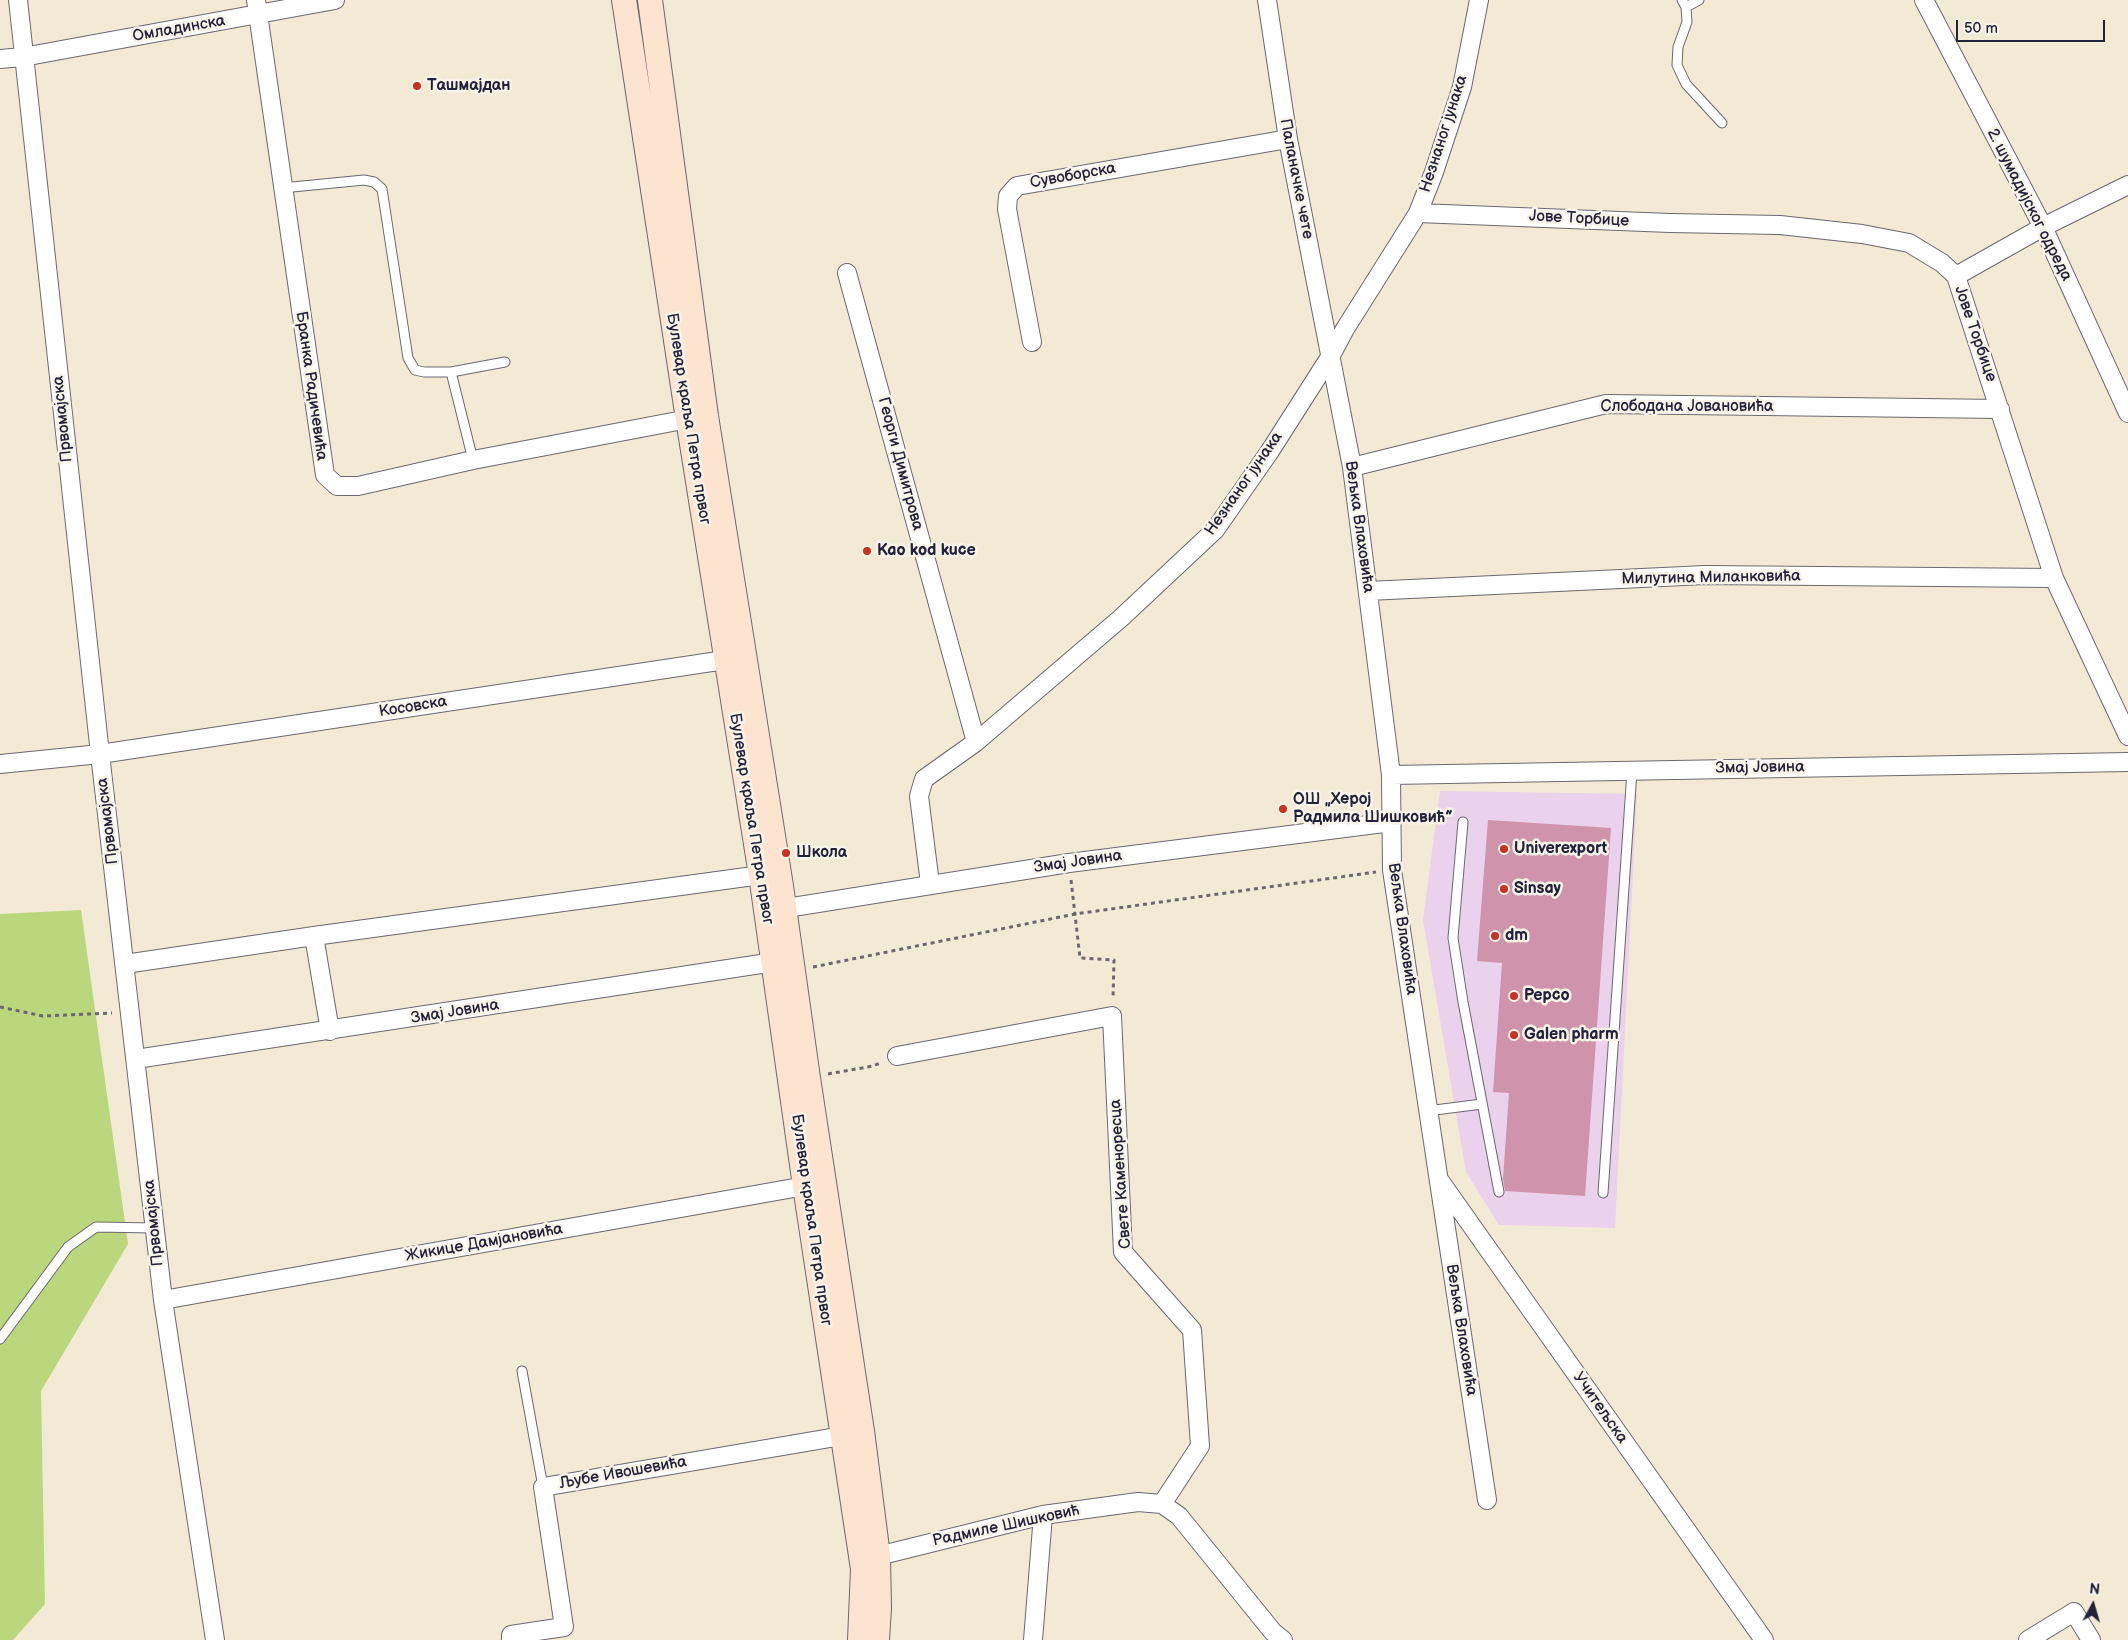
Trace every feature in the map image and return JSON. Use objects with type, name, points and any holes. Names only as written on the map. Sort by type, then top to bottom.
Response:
[{"type":"main road","name":"Булевар краља Петра првог","points":[[624,0],[688,419],[761,875],[775,910]]},
{"type":"main road","name":"Булевар краља Петра првог","points":[[650,0],[783,967],[805,1186],[863,1569],[860,1640]]},
{"type":"main road","name":"Булевар краља Петра првог","points":[[783,967],[808,1078],[861,1421],[878,1556],[879,1608],[877,1640]]},
{"type":"street","name":"Првомајска","points":[[18,0],[154,1228],[163,1300],[215,1640]]},
{"type":"street","name":"Омладинска","points":[[0,59],[23,57],[256,7],[334,0]]},
{"type":"street","name":"Паланачке чете","points":[[1267,0],[1288,139],[1330,357]]},
{"type":"street","name":"Незнаног јунака","points":[[930,884],[919,796],[924,779],[976,742],[1121,618],[1215,530],[1270,451],[1330,357],[1345,329],[1418,213],[1434,172],[1462,87],[1479,0]]},
{"type":"street","name":"2. шумадијског одреда","points":[[1924,0],[2043,227],[2128,413]]},
{"type":"street","name":"Бранка Радичевића","points":[[256,7],[325,475],[337,486],[358,486],[473,460],[688,419]]},
{"type":"street","name":"Сувоборска","points":[[1032,342],[1007,209],[1008,196],[1017,186],[1288,139]]},
{"type":"street","points":[[1956,276],[2043,227],[2128,185]]},
{"type":"street","name":"Јове Торбице","points":[[1418,213],[1670,223],[1780,225],[1862,234],[1909,243],[1942,263],[1956,276],[2054,578],[2128,736]]},
{"type":"street","name":"Георги Димитрова","points":[[847,273],[976,742]]},
{"type":"street","name":"Вељка Влаховића","points":[[1330,357],[1352,467],[1391,775],[1392,870],[1487,1500]]},
{"type":"street","name":"Слободана Јовановића","points":[[1352,467],[1606,404],[2000,409]]},
{"type":"street","name":"Милутина Миланковића","points":[[1368,591],[1705,575],[2054,578]]},
{"type":"street","name":"Косовска","points":[[0,764],[100,754],[726,660]]},
{"type":"street","name":"Змај Јовина","points":[[1391,775],[2128,762]]},
{"type":"street","name":"Змај Јовина","points":[[775,910],[1068,863],[1392,822]]},
{"type":"street","points":[[125,964],[314,936],[761,875]]},
{"type":"street","points":[[314,936],[330,1031]]},
{"type":"street","name":"Змај Јовина","points":[[136,1059],[783,967]]},
{"type":"street","points":[[897,1056],[1112,1016]]},
{"type":"street","name":"Свете Каменоресца","points":[[1112,1016],[1123,1252],[1192,1330],[1200,1446],[1162,1504]]},
{"type":"street","name":"Учитељска","points":[[1437,1176],[1764,1640]]},
{"type":"street","name":"Жикице Дамјановића","points":[[163,1300],[805,1186]]},
{"type":"street","name":"Љубе Ивошевића","points":[[511,1640],[511,1635],[564,1627],[543,1487],[842,1436]]},
{"type":"street","name":"Радмиле Шишковић","points":[[878,1556],[1043,1515],[1138,1502],[1162,1504]]},
{"type":"street","points":[[1162,1504],[1180,1516],[1274,1637]]},
{"type":"street","points":[[1033,1640],[1043,1515]]},
{"type":"street","points":[[2028,1640],[2074,1612],[2091,1640]]},
{"type":"lane","points":[[1699,0],[1684,4],[1687,22],[1678,46],[1677,65],[1686,84],[1722,123]]},
{"type":"lane","points":[[282,188],[364,180],[374,182],[382,189],[408,358],[416,370],[424,372],[451,372],[506,362]]},
{"type":"lane","points":[[451,372],[473,460]]},
{"type":"lane","points":[[1603,1194],[1632,771]]},
{"type":"lane","points":[[1463,822],[1453,938],[1498,1192]]},
{"type":"lane","points":[[1427,1111],[1482,1104]]},
{"type":"lane","points":[[0,1339],[68,1247],[96,1227],[154,1228]]},
{"type":"lane","points":[[522,1371],[543,1487]]},
{"type":"path","points":[[1068,863],[1080,958],[1114,960],[1112,1016]]},
{"type":"path","points":[[783,967],[1074,914],[1392,870]]},
{"type":"path","points":[[0,1007],[43,1016],[130,1013]]},
{"type":"path","points":[[808,1078],[874,1066],[897,1056]]},
{"type":"shaded area","points":[[1440,791],[1637,794],[1615,1228],[1499,1225],[1466,1172],[1423,920]]},
{"type":"green space","points":[[81,910],[128,1244],[41,1391],[45,1604],[13,1640],[0,1640],[0,914]]},
{"type":"building","points":[[1488,820],[1611,828],[1585,1196],[1505,1191],[1503,1179],[1509,1093],[1493,1092],[1502,963],[1477,961]]},
{"type":"place","name":"Ташмајдан","points":[[417,86]]},
{"type":"place","name":"Kao kod kuce","points":[[867,551]]},
{"type":"place","name":"ОШ „Херој Радмила Шишковић”","points":[[1283,809]]},
{"type":"place","name":"Univerexport","points":[[1504,849]]},
{"type":"place","name":"Школа","points":[[786,853]]},
{"type":"place","name":"Sinsay","points":[[1504,889]]},
{"type":"place","name":"dm","points":[[1495,936]]},
{"type":"place","name":"Pepco","points":[[1514,996]]},
{"type":"place","name":"Galen pharm","points":[[1514,1035]]}]
